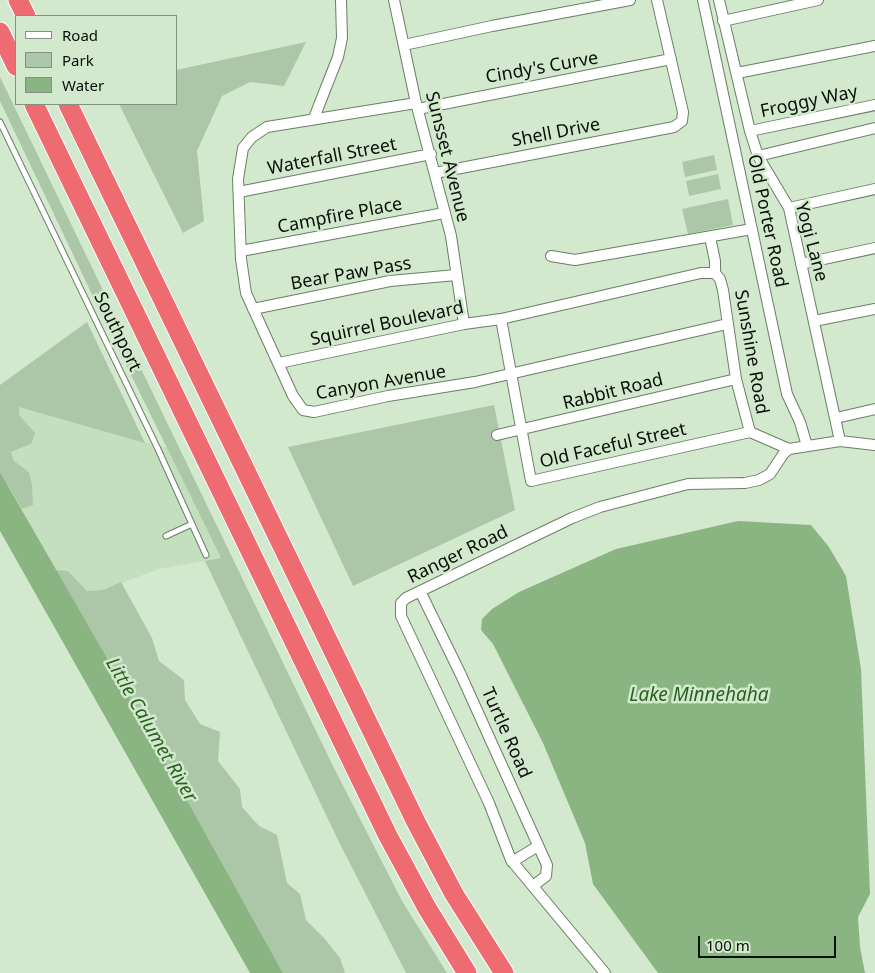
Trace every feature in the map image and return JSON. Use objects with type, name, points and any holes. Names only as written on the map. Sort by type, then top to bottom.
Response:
[{"type":"highway","points":[[18,0],[26,15]]},
{"type":"highway","points":[[0,32],[15,64]]},
{"type":"highway","points":[[34,105],[388,836],[427,908],[467,973]]},
{"type":"highway","points":[[68,105],[416,822],[454,894],[504,973]]},
{"type":"street","points":[[314,118],[338,57],[342,38],[341,0]]},
{"type":"street","name":"Sunsset Avenue","points":[[394,0],[417,106],[436,173],[450,236],[464,324]]},
{"type":"street","points":[[404,45],[483,27],[630,0]]},
{"type":"street","points":[[657,0],[672,59]]},
{"type":"street","name":"Old Porter Road","points":[[703,0],[787,394],[800,422],[807,446]]},
{"type":"street","name":"Yogi Lane","points":[[719,0],[750,131],[758,156],[789,208],[840,441]]},
{"type":"street","points":[[723,21],[818,0]]},
{"type":"street","points":[[737,74],[875,46]]},
{"type":"street","name":"Cindy's Curve","points":[[314,118],[417,106],[672,59]]},
{"type":"street","name":"Shell Drive","points":[[436,173],[674,127],[682,122],[683,112],[672,59]]},
{"type":"street","name":"Froggy Way","points":[[750,131],[875,105]]},
{"type":"street","name":"Canyon Avenue","points":[[314,118],[267,127],[252,137],[243,148],[238,179],[241,251],[246,293],[297,403],[303,410],[310,412],[512,374],[727,324]]},
{"type":"street","points":[[758,156],[875,128]]},
{"type":"street","name":"Waterfall Street","points":[[239,192],[431,154]]},
{"type":"street","points":[[789,208],[875,189]]},
{"type":"street","name":"Campfire Place","points":[[241,251],[444,213]]},
{"type":"street","points":[[551,256],[575,260],[752,229]]},
{"type":"street","name":"Sunshine Road","points":[[710,237],[715,261],[715,274],[720,279],[723,290],[736,379],[750,432],[789,449]]},
{"type":"street","points":[[801,264],[875,248]]},
{"type":"street","points":[[501,319],[684,276],[706,272],[715,274]]},
{"type":"street","name":"Bear Paw Pass","points":[[253,308],[390,281],[456,276]]},
{"type":"street","points":[[814,321],[875,308]]},
{"type":"street","name":"Squirrel Boulevard","points":[[280,363],[464,324],[501,319]]},
{"type":"street","name":"Old Faceful Street","points":[[501,319],[531,481],[750,432]]},
{"type":"street","name":"Rabbit Road","points":[[497,435],[736,379]]},
{"type":"street","points":[[836,418],[875,409]]},
{"type":"street","points":[[789,449],[840,441],[875,445]]},
{"type":"street","name":"Ranger Road","points":[[604,973],[512,862],[503,844],[489,803],[401,616],[399,607],[402,600],[420,591],[600,507],[688,484],[759,480],[770,474],[789,449]]},
{"type":"street","name":"Turtle Road","points":[[420,591],[466,684],[547,865],[547,873],[533,886]]},
{"type":"street","points":[[512,862],[538,846]]},
{"type":"lane","name":"Southport","points":[[0,122],[157,447],[206,555]]},
{"type":"lane","points":[[166,536],[192,524]]},
{"type":"shaded area","points":[[19,406],[167,448],[221,558],[159,569],[103,590],[87,591],[68,571],[56,570],[22,509],[33,505],[29,472],[14,461],[11,452],[31,444],[19,415]]},
{"type":"green space","points":[[306,42],[284,86],[250,82],[222,96],[197,151],[204,221],[183,233],[119,105],[178,105],[178,70]]},
{"type":"green space","points":[[0,77],[332,764],[402,901],[447,973],[406,973],[338,840],[205,561],[221,558],[108,328],[0,101]]},
{"type":"green space","points":[[714,155],[717,170],[685,177],[682,162]]},
{"type":"green space","points":[[718,174],[721,189],[689,196],[686,181]]},
{"type":"green space","points":[[728,199],[733,225],[688,234],[682,209]]},
{"type":"green space","points":[[87,322],[145,443],[19,407],[19,415],[35,433],[31,444],[11,452],[14,461],[29,472],[32,485],[33,505],[22,509],[0,472],[0,385]]},
{"type":"green space","points":[[494,405],[515,510],[353,586],[288,447]]},
{"type":"green space","points":[[56,570],[68,571],[87,591],[103,590],[121,582],[152,638],[159,661],[184,680],[185,700],[200,724],[220,732],[218,761],[240,789],[242,807],[259,826],[277,835],[287,883],[300,894],[306,920],[340,958],[345,973],[283,973],[142,719]]},
{"type":"water","points":[[0,472],[142,719],[283,973],[250,973],[0,531]]},
{"type":"water","name":"Lake Minnehaha","points":[[738,521],[811,525],[829,547],[846,576],[861,669],[870,894],[858,917],[860,947],[865,973],[658,973],[593,884],[585,843],[543,743],[493,644],[481,630],[482,619],[492,609],[519,592],[616,549]]},
{"type":"water label","name":"Little Calumet River","points":[[151,730]]}]
